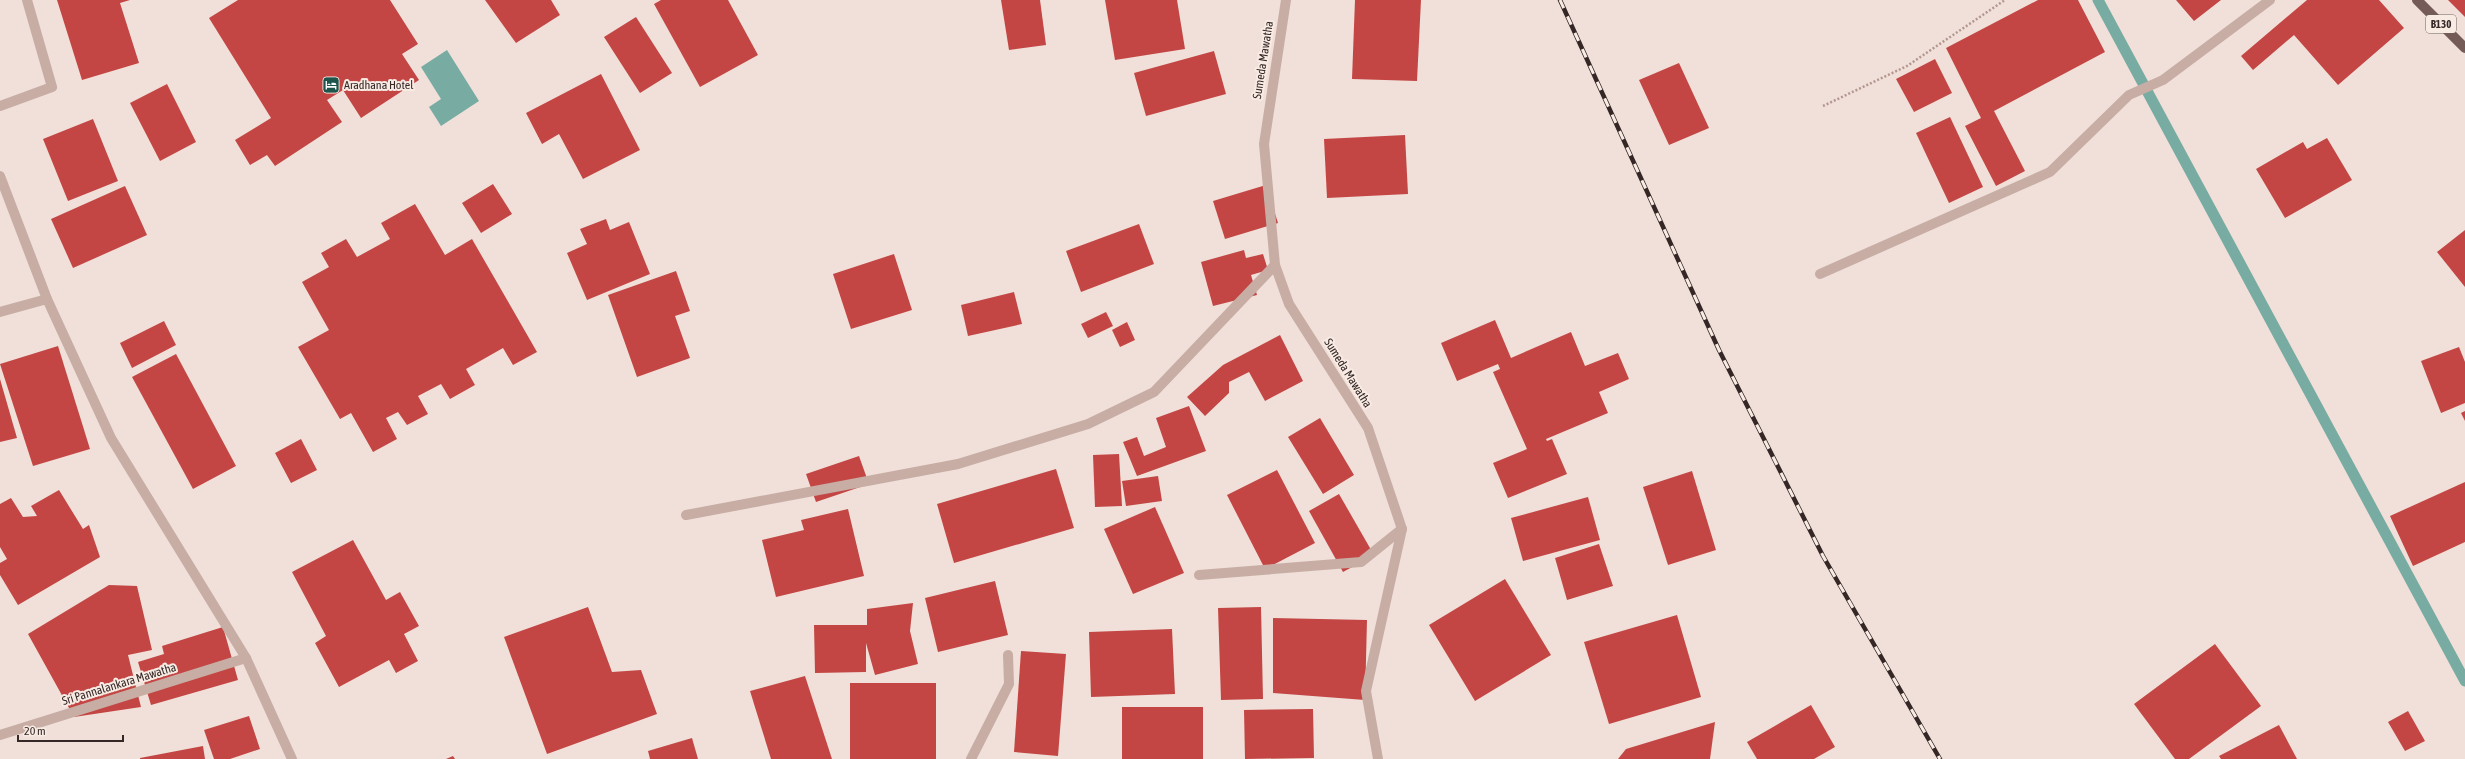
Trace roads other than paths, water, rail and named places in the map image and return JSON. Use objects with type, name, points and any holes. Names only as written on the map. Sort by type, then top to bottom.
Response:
[{"type":"main road","name":"B130","points":[[2417,0],[2465,48]]},
{"type":"street","points":[[0,106],[52,87],[27,0]]},
{"type":"street","name":"Sumeda Mawatha","points":[[1286,0],[1264,144],[1275,265],[1289,304],[1368,428],[1402,528]]},
{"type":"street","points":[[1820,274],[2050,172],[2129,95],[2163,80],[2270,0]]},
{"type":"street","points":[[0,176],[46,299],[111,438],[246,658],[292,759]]},
{"type":"street","points":[[686,514],[958,464],[1088,424],[1154,392],[1275,265]]},
{"type":"street","points":[[0,312],[46,299]]},
{"type":"street","points":[[1199,575],[1361,562],[1402,528]]},
{"type":"street","points":[[1378,759],[1366,692],[1402,528]]},
{"type":"street","points":[[971,759],[1009,684],[1008,655]]},
{"type":"street","name":"Sri Pannalankara Mawatha","points":[[0,735],[246,658]]},
{"type":"water","points":[[447,50],[479,101],[441,126],[429,107],[441,99],[421,67]]},
{"type":"waterway","points":[[2098,0],[2465,681]]},
{"type":"railway","points":[[1560,0],[1719,350],[1823,556],[1940,759]]},
{"type":"place","name":"Aradhana Hotel","points":[[331,85]]}]
